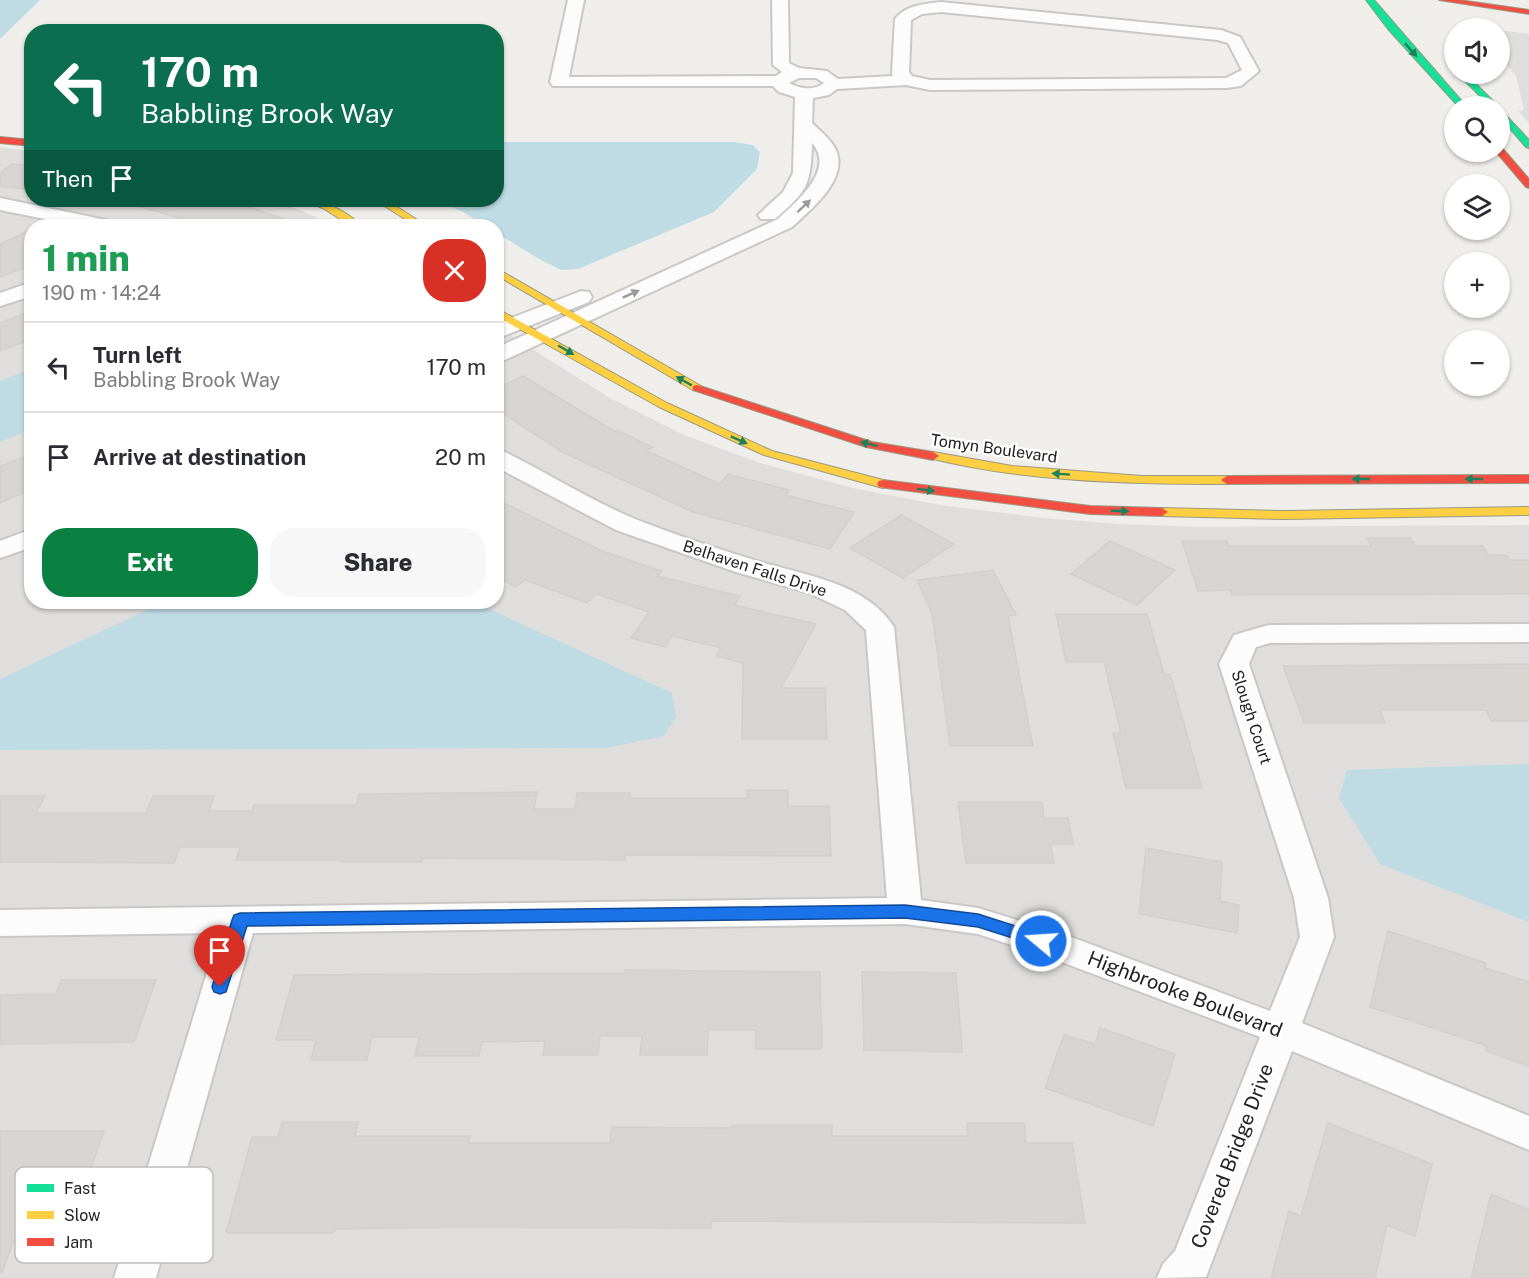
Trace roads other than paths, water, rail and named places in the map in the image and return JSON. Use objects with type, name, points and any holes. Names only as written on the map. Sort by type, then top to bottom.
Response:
[{"type":"main road","points":[[1443,0],[1529,12]]},
{"type":"main road","points":[[1372,3],[1453,96]]},
{"type":"main road","points":[[1472,84],[1484,96]]},
{"type":"main road","points":[[1510,123],[1529,145]]},
{"type":"main road","points":[[0,140],[24,142]]},
{"type":"main road","points":[[1509,162],[1529,185]]},
{"type":"main road","points":[[328,207],[346,219]]},
{"type":"main road","points":[[391,207],[411,219]]},
{"type":"main road","name":"Tomyn Boulevard","points":[[504,276],[701,389],[870,446],[1000,468],[1142,480],[1529,479]]},
{"type":"main road","points":[[504,315],[663,405],[768,453],[888,485],[1090,510],[1285,515],[1529,511]]},
{"type":"street","points":[[576,0],[558,82],[788,77],[812,73],[830,81],[903,77],[930,85],[1226,83],[1245,77],[1251,70],[1234,40],[1221,35],[941,7],[915,11],[905,16],[903,77]]},
{"type":"street","points":[[780,0],[781,65],[788,77]]},
{"type":"street","points":[[788,77],[783,87],[804,93],[821,92],[830,81]]},
{"type":"street","points":[[504,353],[578,319],[775,220],[810,200],[828,171],[828,158],[825,147],[802,123],[804,93]]},
{"type":"street","points":[[0,204],[72,219]]},
{"type":"street","points":[[504,329],[775,220]]},
{"type":"street","points":[[0,300],[24,291]]},
{"type":"street","name":"Belhaven Falls Drive","points":[[504,461],[625,524],[746,566],[819,587],[855,604],[880,627],[905,911]]},
{"type":"street","points":[[0,550],[24,540]]},
{"type":"street","name":"Slough Court","points":[[1281,1030],[1317,937],[1311,898],[1234,664],[1244,641],[1269,634],[1529,633]]},
{"type":"street","name":"Highbrooke Boulevard","points":[[0,922],[905,911],[978,921],[1063,948],[1281,1030],[1529,1133]]},
{"type":"street","points":[[168,1167],[240,920]]},
{"type":"street","name":"Covered Bridge Drive","points":[[1178,1278],[1191,1263],[1281,1030]]},
{"type":"street","points":[[135,1278],[139,1263]]},
{"type":"water","points":[[0,0],[40,0],[0,39]]},
{"type":"water","points":[[504,142],[734,142],[753,145],[760,152],[757,169],[714,212],[578,269],[561,270],[504,237],[504,219],[475,219],[452,207],[504,207]]},
{"type":"water","points":[[24,372],[24,432],[0,442],[0,381]]},
{"type":"water","points":[[149,609],[489,609],[672,693],[676,717],[664,736],[607,748],[0,750],[0,679]]},
{"type":"water","points":[[1529,764],[1529,922],[1380,864],[1339,798],[1347,770]]}]
